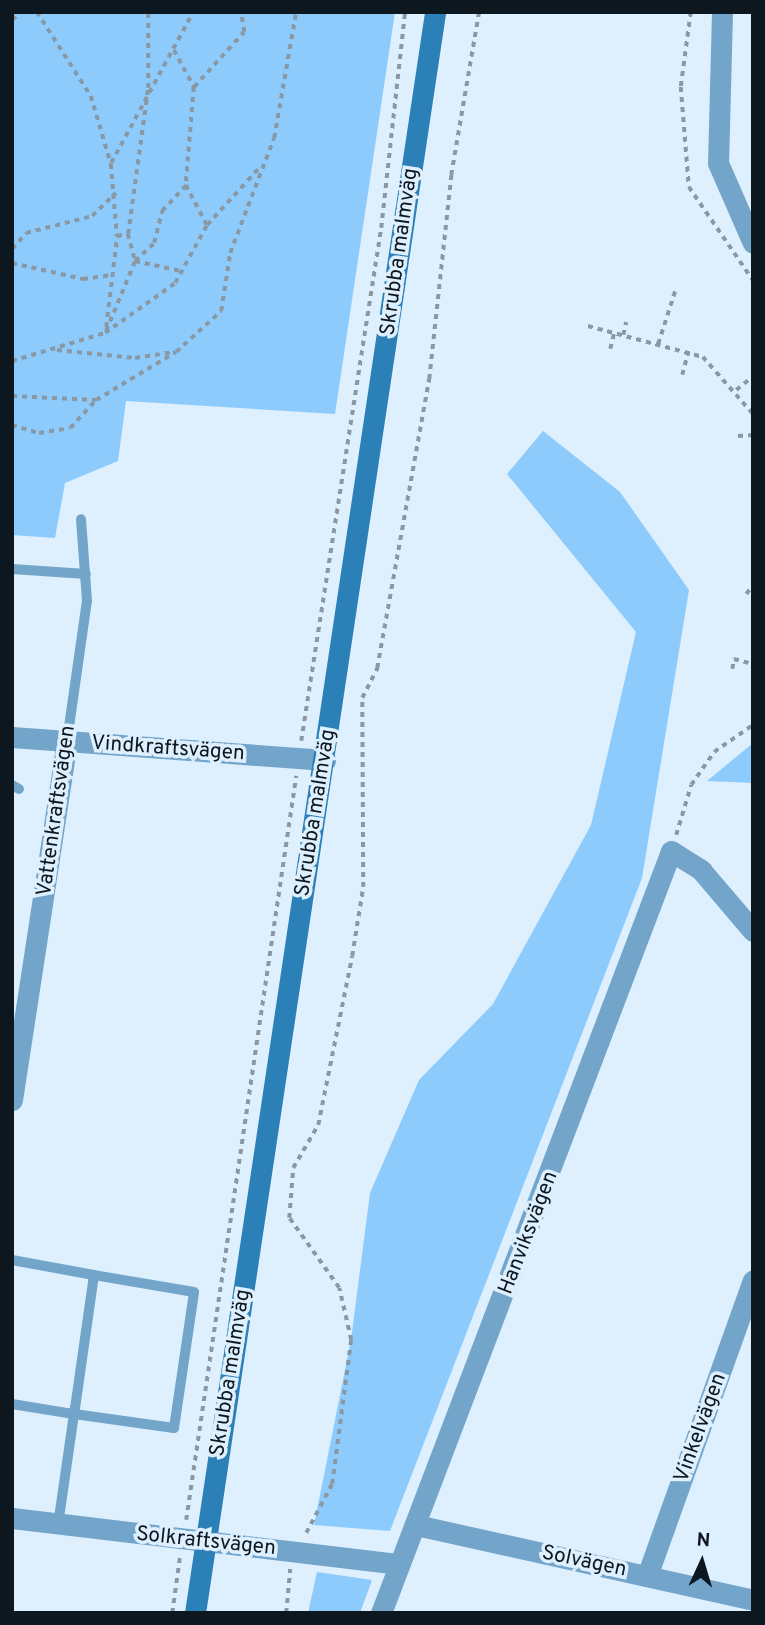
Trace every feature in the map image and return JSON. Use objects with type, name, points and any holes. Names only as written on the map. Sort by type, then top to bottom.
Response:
[{"type":"street","name":"Skrubba malmväg","points":[[195,1613],[435,12]]},
{"type":"street","points":[[722,12],[718,163],[753,243]]},
{"type":"street","name":"Vindkraftsvägen","points":[[12,737],[324,760]]},
{"type":"street","name":"Vattenkraftsvägen","points":[[12,1101],[67,741]]},
{"type":"street","points":[[671,851],[701,870],[753,931]]},
{"type":"street","name":"Hanviksvägen","points":[[381,1613],[671,851]]},
{"type":"street","name":"Vinkelvägen","points":[[647,1576],[753,1280]]},
{"type":"street","name":"Solkraftsvägen","points":[[12,1518],[399,1564]]},
{"type":"street","name":"Solvägen","points":[[416,1525],[753,1600]]},
{"type":"lane","name":"Vattenkraftsvägen","points":[[67,741],[86,574],[81,519]]},
{"type":"lane","points":[[12,569],[86,574]]},
{"type":"lane","points":[[12,1260],[194,1292],[174,1428],[12,1404]]},
{"type":"lane","points":[[58,1525],[94,1275]]},
{"type":"path","points":[[12,20],[21,12]]},
{"type":"path","points":[[37,12],[91,96],[111,164],[116,193],[117,236],[105,333]]},
{"type":"path","points":[[135,261],[128,234],[148,88],[148,12]]},
{"type":"path","points":[[111,164],[148,88],[174,50],[193,12]]},
{"type":"path","points":[[194,87],[244,32],[241,12]]},
{"type":"path","points":[[12,425],[39,433],[70,428],[96,400],[176,352],[221,311],[230,253],[274,138],[296,12]]},
{"type":"path","points":[[172,1613],[298,759],[381,228],[405,12]]},
{"type":"path","points":[[286,1613],[290,1551],[314,1525],[332,1484],[351,1340],[339,1288],[289,1218],[293,1168],[318,1125],[352,956],[363,887],[362,698],[377,668],[429,379],[450,176],[479,12]]},
{"type":"path","points":[[174,50],[194,87],[186,185],[207,225]]},
{"type":"path","points":[[12,361],[105,333],[175,283],[207,225],[262,164]]},
{"type":"path","points":[[105,333],[135,261],[154,243],[162,211],[186,185]]},
{"type":"path","points":[[12,250],[26,233],[92,216],[116,193]]},
{"type":"path","points":[[117,236],[128,234]]},
{"type":"path","points":[[135,261],[181,271]]},
{"type":"path","points":[[12,263],[83,279],[112,275]]},
{"type":"path","points":[[658,344],[675,291]]},
{"type":"path","points":[[622,335],[626,322]]},
{"type":"path","points":[[588,326],[703,356],[736,390],[753,414]]},
{"type":"path","points":[[610,349],[614,333]]},
{"type":"path","points":[[55,349],[135,358],[176,352]]},
{"type":"path","points":[[682,375],[688,352]]},
{"type":"path","points":[[736,390],[753,376]]},
{"type":"path","points":[[12,396],[96,400]]},
{"type":"path","points":[[738,436],[753,435]]},
{"type":"path","points":[[746,594],[753,585]]},
{"type":"path","points":[[732,669],[734,659],[753,664]]},
{"type":"path","points":[[671,851],[702,769],[714,752],[753,724]]},
{"type":"shaded area","points":[[12,12],[395,12],[335,414],[126,401],[118,461],[65,483],[55,538],[12,535]]},
{"type":"shaded area","points":[[543,431],[620,492],[689,590],[642,878],[390,1531],[314,1525],[351,1340],[370,1193],[419,1080],[493,1004],[591,825],[636,632],[507,474]]},
{"type":"shaded area","points":[[753,743],[753,783],[707,781]]},
{"type":"shaded area","points":[[317,1572],[372,1580],[360,1613],[308,1613]]}]
